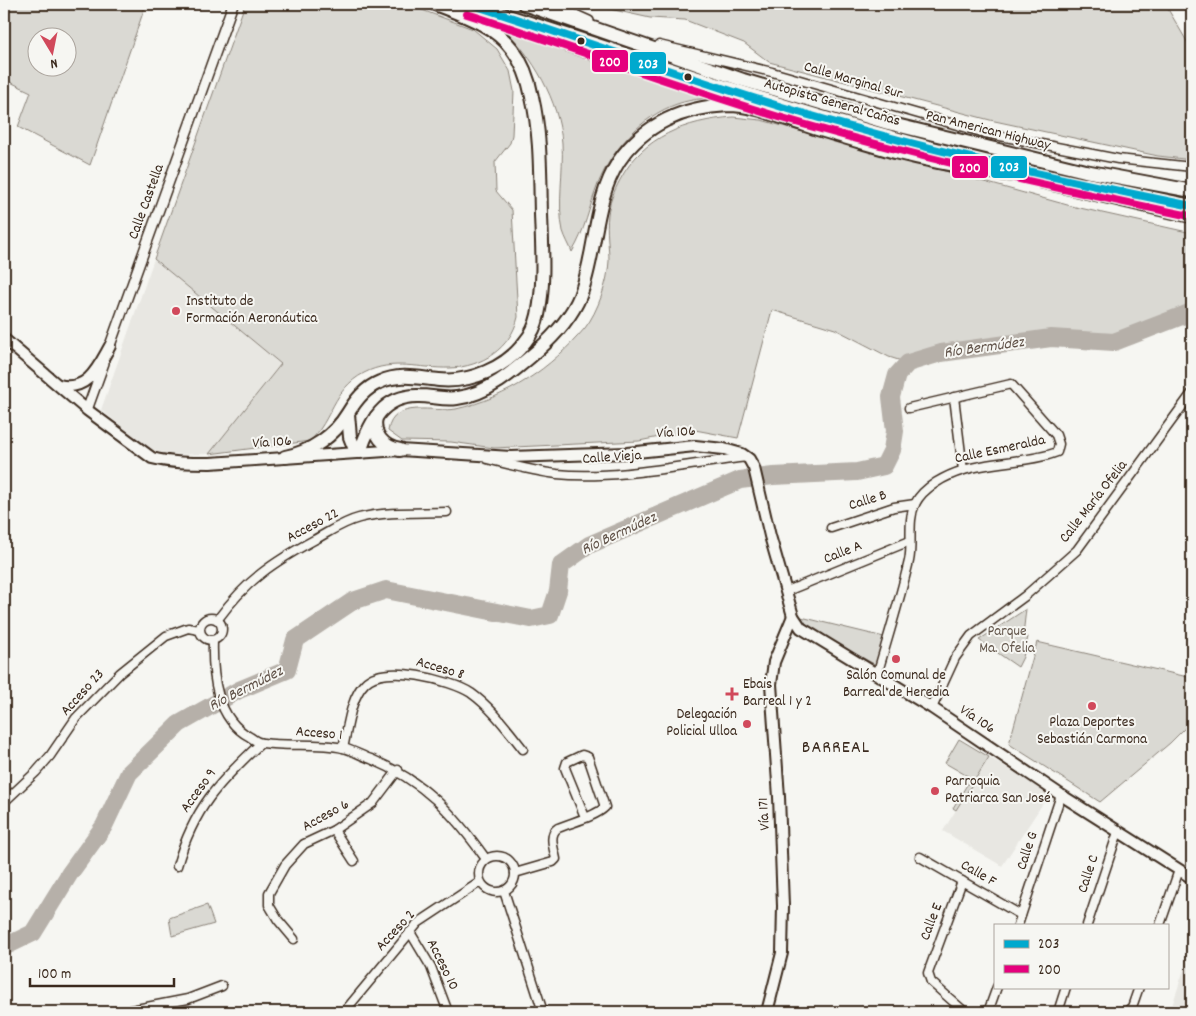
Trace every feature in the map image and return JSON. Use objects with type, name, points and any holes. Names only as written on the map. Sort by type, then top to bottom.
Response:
[{"type":"highway","points":[[285,457],[297,455],[319,444],[348,414],[365,391],[384,380],[408,376],[456,380],[476,376],[497,367],[526,342],[538,316],[542,261],[540,161],[536,113],[528,83],[517,57],[498,34],[476,20],[435,4]]},
{"type":"highway","name":"Autopista General Cañas","points":[[470,4],[789,109],[930,149],[1192,206]]},
{"type":"highway","name":"Pan American Highway","points":[[524,4],[743,80],[888,123],[1085,171],[1192,191]]},
{"type":"highway","points":[[358,452],[376,414],[389,402],[418,396],[456,398],[477,392],[508,374],[544,345],[566,320],[581,293],[599,213],[612,174],[637,141],[660,123],[674,115],[707,107],[742,106],[896,152],[978,170],[1094,186]]},
{"type":"highway","points":[[348,414],[350,437],[358,452]]},
{"type":"highway","points":[[376,414],[377,435],[387,446],[400,450]]},
{"type":"main road","name":"Vía 106","points":[[4,339],[87,410],[152,458],[187,464],[400,450],[432,451],[480,457],[627,453],[695,446],[724,449],[747,457],[754,468],[794,616],[801,628],[932,708],[1061,795],[1192,878]]},
{"type":"main road","points":[[57,384],[72,387],[88,380],[96,371],[110,346]]},
{"type":"main road","name":"Vía 171","points":[[767,1012],[782,952],[784,906],[771,684],[774,662],[794,616]]},
{"type":"street","name":"Calle Castella","points":[[87,410],[233,4]]},
{"type":"street","points":[[551,4],[626,38]]},
{"type":"street","name":"Calle Marginal Sur","points":[[626,38],[772,72],[985,133],[1118,158],[1192,167]]},
{"type":"street","points":[[978,170],[1192,219]]},
{"type":"street","name":"Calle Esmeralda","points":[[909,408],[1011,384],[1056,436],[1059,444],[1057,452],[1049,455],[1002,461],[963,470],[941,479],[915,504]]},
{"type":"street","name":"Calle María Ofelia","points":[[932,708],[955,658],[970,636],[1025,596],[1077,550],[1192,393]]},
{"type":"street","points":[[954,398],[963,470]]},
{"type":"street","name":"Calle Vieja","points":[[480,457],[528,469],[582,474],[611,474],[747,457]]},
{"type":"street","points":[[877,675],[909,559],[915,504]]},
{"type":"street","name":"Calle B","points":[[831,528],[894,507],[915,504]]},
{"type":"street","name":"Acceso 22","points":[[218,620],[235,596],[270,565],[338,526],[358,518],[378,515],[447,512]]},
{"type":"street","name":"Calle A","points":[[787,591],[910,541]]},
{"type":"street","points":[[211,617],[218,620],[222,625],[222,632],[219,637],[212,640],[204,638],[199,630],[200,624],[205,619],[211,617]]},
{"type":"street","name":"Acceso 23","points":[[4,802],[36,772],[50,756],[76,718],[120,673],[166,636],[188,628],[199,630]]},
{"type":"street","name":"Acceso 1","points":[[212,640],[212,658],[217,688],[226,714],[241,732],[261,743],[343,748],[398,770],[430,793],[458,821],[486,859]]},
{"type":"street","name":"Acceso 8","points":[[343,748],[354,703],[365,682],[380,675],[403,673],[428,678],[469,692],[489,708],[523,749]]},
{"type":"street","name":"Acceso 9","points":[[177,866],[186,834],[203,806],[227,775],[261,743]]},
{"type":"street","points":[[515,873],[553,862],[556,859],[552,834],[555,830],[585,817],[605,807],[588,757],[585,755],[567,762],[565,768],[585,817]]},
{"type":"street","name":"Acceso 6","points":[[294,939],[278,920],[269,905],[269,893],[285,865],[304,844],[334,830],[374,804],[398,770]]},
{"type":"street","name":"Calle G","points":[[1018,924],[1061,795]]},
{"type":"street","points":[[334,830],[354,861]]},
{"type":"street","name":"Calle C","points":[[1087,924],[1118,832]]},
{"type":"street","points":[[498,856],[510,861],[515,873],[512,883],[504,891],[499,892],[488,890],[480,882],[479,869],[486,859],[498,856]]},
{"type":"street","name":"Calle F","points":[[920,857],[1021,915]]},
{"type":"street","points":[[1160,924],[1179,870]]},
{"type":"street","name":"Calle E","points":[[962,880],[928,973],[931,982],[965,1012]]},
{"type":"street","name":"Acceso 2","points":[[344,1012],[418,923],[480,882]]},
{"type":"street","points":[[504,891],[543,1012]]},
{"type":"street","name":"Acceso 10","points":[[410,932],[431,967],[448,1012]]},
{"type":"street","points":[[121,1012],[140,1010],[188,999],[222,986]]},
{"type":"street","points":[[988,1012],[997,988]]},
{"type":"street","points":[[1058,1012],[1066,988]]},
{"type":"street","points":[[1126,1012],[1132,1006],[1138,988]]},
{"type":"shaded area","name":"Instituto de Formación Aeronáutica","points":[[154,259],[281,364],[209,454],[165,455],[151,449],[101,410]]},
{"type":"shaded area","points":[[989,757],[1049,794],[1002,866],[943,831]]},
{"type":"shaded area","points":[[1192,945],[1192,1012],[1170,1012]]},
{"type":"green space","points":[[4,4],[146,4],[90,165],[18,127],[31,92],[4,79]]},
{"type":"green space","points":[[245,4],[406,4],[473,29],[497,49],[510,71],[514,91],[510,143],[495,162],[496,191],[512,210],[518,317],[509,338],[502,346],[484,360],[473,364],[450,368],[396,365],[385,366],[364,373],[345,388],[324,423],[310,441],[209,454],[281,364],[154,259]]},
{"type":"green space","points":[[587,4],[1165,4],[1192,50],[1192,160],[1158,156],[990,120],[769,62],[744,43],[685,20],[650,18]]},
{"type":"green space","points":[[503,28],[535,31],[563,51],[603,65],[656,73],[731,96],[683,102],[664,109],[640,125],[620,146],[604,171],[584,227],[572,252],[564,234],[561,221],[562,143],[556,111],[543,80],[514,39]]},
{"type":"green space","points":[[733,117],[761,120],[1071,206],[1192,233],[1192,312],[1114,342],[1051,338],[941,353],[908,363],[889,357],[835,329],[772,310],[738,438],[695,430],[639,441],[494,448],[451,442],[402,441],[388,431],[391,421],[398,414],[406,411],[416,409],[456,409],[494,397],[527,379],[558,356],[585,328],[601,296],[607,278],[609,261],[607,226],[609,206],[618,184],[630,165],[641,152],[667,134],[699,122]]},
{"type":"green space","name":"Parque Ma. Ofelia","points":[[1026,609],[1023,635],[1028,637],[1023,657],[1018,667],[979,640]]},
{"type":"green space","points":[[801,617],[884,637],[876,665],[804,626]]},
{"type":"green space","points":[[1037,642],[1192,678],[1192,721],[1170,743],[1100,802],[1009,744]]},
{"type":"green space","points":[[959,739],[989,757],[956,810],[953,808],[971,778],[945,763]]},
{"type":"green space","points":[[207,905],[214,924],[172,936],[169,918]]},
{"type":"waterway","name":"Río Bermúdez","points":[[4,947],[33,933],[70,873],[104,826],[129,773],[179,724],[239,690],[287,670],[295,640],[353,601],[386,590],[531,619],[550,615],[558,591],[561,565],[589,545],[740,480],[773,476],[857,472],[884,466],[892,450],[895,431],[891,397],[897,375],[908,363],[941,353],[1051,338],[1114,342],[1192,312]]},
{"type":"transit line","name":"203","points":[[470,4],[704,82],[832,122],[934,149],[1192,206]]},
{"type":"transit line","name":"200","points":[[467,14],[740,105],[830,132],[983,171],[1190,216]]},
{"type":"place","name":"Instituto de Formación Aeronáutica","points":[[176,311]]},
{"type":"place","name":"Salón Comunal de Barreal de Heredia","points":[[896,659]]},
{"type":"place","name":"Ebais Barreal 1 y 2","points":[[732,694]]},
{"type":"place","name":"Plaza Deportes Sebastián Carmona","points":[[1092,706]]},
{"type":"place","name":"Delegación Policial Ulloa","points":[[747,724]]},
{"type":"place","name":"Parroquia Patriarca San José","points":[[935,791]]},
{"type":"district","name":"BARREAL","points":[[836,748]]}]
